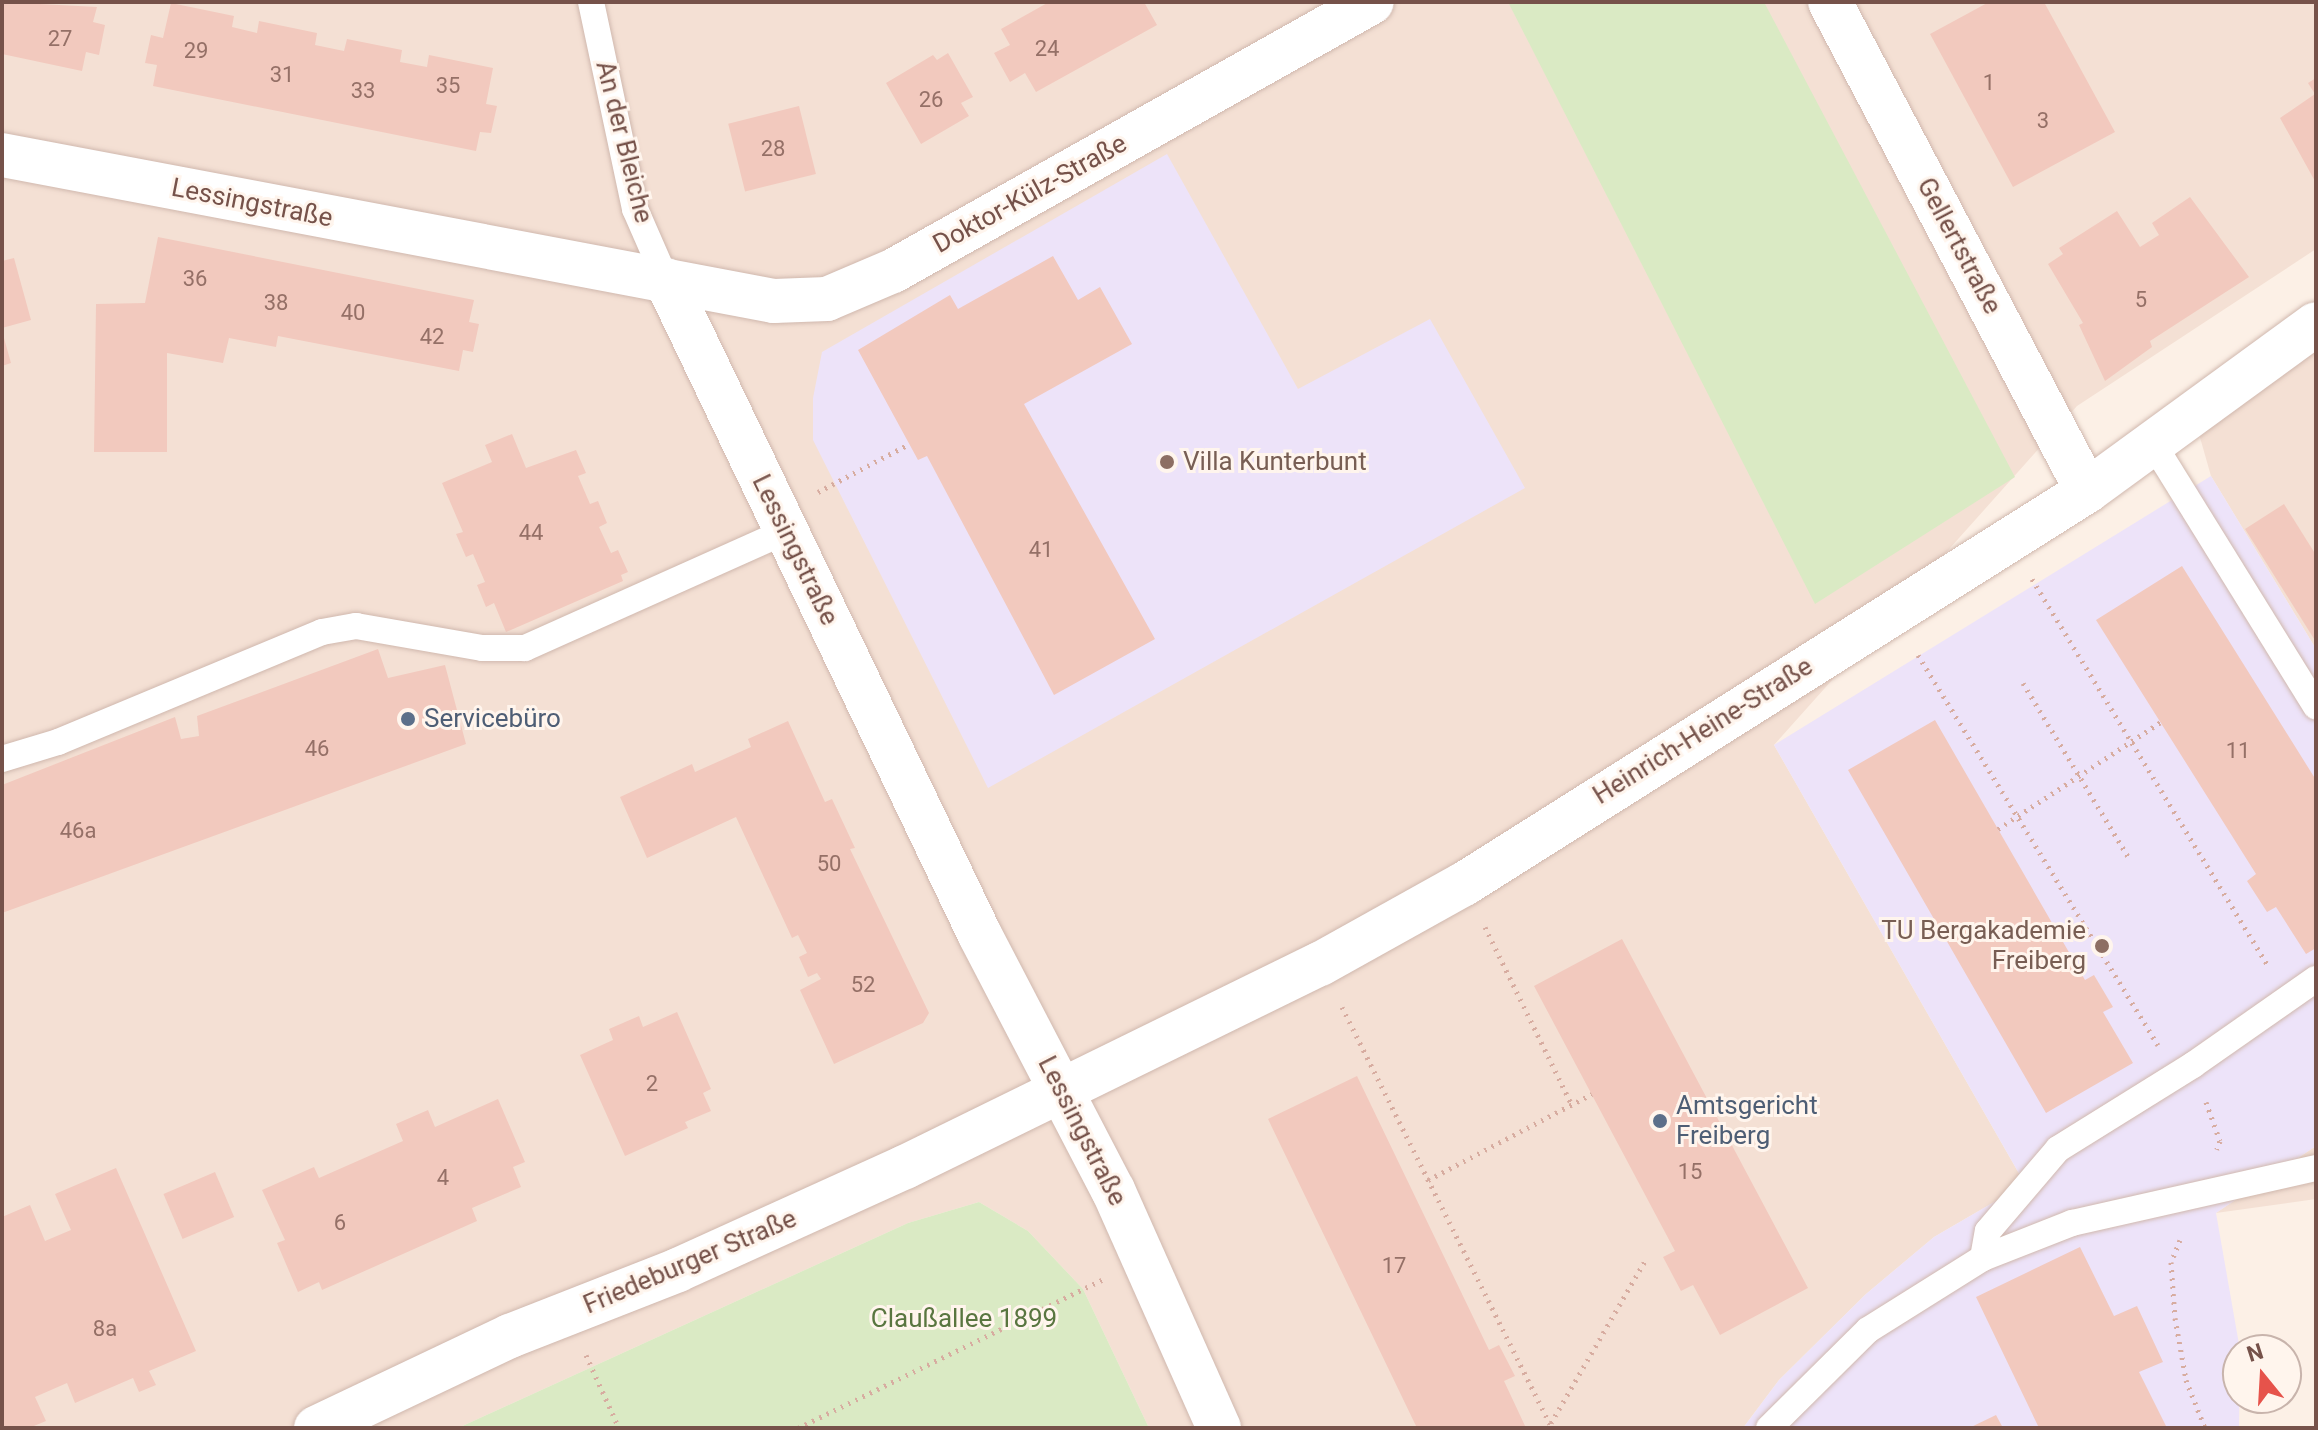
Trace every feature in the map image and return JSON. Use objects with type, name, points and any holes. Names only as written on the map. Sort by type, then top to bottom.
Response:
[{"type":"street","name":"Doktor-Külz-Straße","points":[[666,280],[774,301],[827,299],[893,271],[1372,2]]},
{"type":"street","name":"Gellertstraße","points":[[1830,2],[2087,491]]},
{"type":"street","name":"Lessingstraße","points":[[2,155],[666,280],[980,935],[1062,1091],[1144,1258],[1219,1428]]},
{"type":"street","name":"Heinrich-Heine-Straße","points":[[1062,1091],[1320,964],[1464,884],[2087,491],[2316,324]]},
{"type":"street","name":"Friedeburger Straße","points":[[316,1428],[567,1314],[905,1167],[1062,1091]]},
{"type":"lane","name":"An der Bleiche","points":[[591,2],[635,209],[666,280]]},
{"type":"lane","points":[[2152,442],[2316,706]]},
{"type":"lane","points":[[2,759],[58,742],[322,632],[356,626],[482,648],[525,648],[782,522]]},
{"type":"lane","points":[[1983,1258],[1988,1231],[2058,1149],[2184,1069],[2316,979]]},
{"type":"lane","points":[[1769,1428],[1868,1330],[1983,1258],[2072,1223],[2316,1168]]},
{"type":"path","points":[[782,522],[909,444]]},
{"type":"path","points":[[2008,541],[2288,998]]},
{"type":"path","points":[[1892,613],[2017,816],[2184,1069],[2220,1141],[2171,1262],[2186,1380],[2205,1428]]},
{"type":"path","points":[[2023,683],[2129,858]]},
{"type":"path","points":[[1998,829],[2161,722]]},
{"type":"path","points":[[1464,884],[1572,1105]]},
{"type":"path","points":[[1320,964],[1551,1427]]},
{"type":"path","points":[[1428,1180],[1592,1094]]},
{"type":"path","points":[[798,1428],[1144,1258]]},
{"type":"path","points":[[1551,1427],[1646,1259]]},
{"type":"path","points":[[567,1314],[619,1428]]},
{"type":"shaded area","points":[[2,2],[2316,2],[2316,249],[2077,406],[1774,745],[2025,1184],[1934,1237],[1866,1294],[1779,1380],[1743,1428],[1149,1428],[1083,1289],[1028,1231],[979,1202],[908,1223],[458,1428],[2,1428]]},
{"type":"shaded area","name":"Villa Kunterbunt","points":[[1167,154],[1298,389],[1430,319],[1525,488],[988,788],[813,440],[813,398],[822,352]]},
{"type":"shaded area","points":[[2316,346],[2316,649],[2211,476],[2199,434]]},
{"type":"shaded area","name":"TU Bergakademie Freiberg","points":[[2211,476],[2316,649],[2316,1146],[2216,1213],[2237,1334],[2222,1334],[2222,1414],[2239,1414],[2239,1428],[1743,1428],[1779,1380],[1866,1294],[1934,1237],[2025,1184],[1774,745]]},
{"type":"shaded area","points":[[2316,1146],[2316,1199],[2216,1213]]},
{"type":"green space","points":[[1508,2],[1764,2],[2015,477],[1815,604]]},
{"type":"green space","name":"Claußallee 1899","points":[[979,1202],[1028,1231],[1083,1289],[1149,1428],[458,1428],[908,1223]]},
{"type":"building","points":[[2,2],[97,7],[93,22],[105,25],[99,55],[86,52],[82,71],[2,54]]},
{"type":"building","points":[[1049,2],[1144,2],[1157,25],[1036,92],[1025,73],[1010,82],[994,53],[1010,45],[1001,29]]},
{"type":"building","points":[[1989,2],[2044,2],[2115,132],[2013,187],[1930,34]]},
{"type":"building","points":[[171,3],[234,16],[232,27],[257,33],[259,21],[317,33],[315,45],[344,51],[347,39],[402,50],[400,62],[427,67],[429,55],[493,68],[486,104],[497,106],[491,133],[480,132],[476,151],[153,86],[157,65],[145,63],[151,35],[163,38]]},
{"type":"building","points":[[948,53],[973,97],[961,103],[969,116],[921,144],[886,83],[933,55],[937,60]]},
{"type":"building","points":[[2316,78],[2316,183],[2280,118],[2315,94],[2308,83]]},
{"type":"building","points":[[799,106],[816,174],[745,192],[728,124]]},
{"type":"building","points":[[2190,197],[2249,277],[2150,341],[2152,347],[2105,381],[2079,325],[2083,323],[2048,264],[2063,254],[2059,248],[2117,211],[2140,247],[2159,235],[2152,223]]},
{"type":"building","points":[[158,237],[474,300],[469,322],[479,324],[473,352],[463,350],[459,371],[278,336],[276,347],[229,338],[223,363],[167,353],[167,452],[94,452],[96,304],[145,303]]},
{"type":"building","points":[[1053,256],[1078,300],[1100,287],[1132,344],[1024,404],[1155,639],[1054,695],[927,456],[918,460],[858,350],[950,295],[958,309]]},
{"type":"building","points":[[14,258],[31,320],[2,328],[2,261]]},
{"type":"building","points":[[2,331],[11,363],[2,366]]},
{"type":"building","points":[[512,434],[526,468],[576,450],[586,473],[578,476],[590,504],[598,501],[607,523],[599,527],[611,553],[618,550],[628,572],[621,575],[623,581],[506,632],[494,603],[486,607],[477,585],[485,582],[473,554],[466,557],[456,534],[463,532],[442,483],[492,462],[485,445]]},
{"type":"building","points":[[2284,504],[2316,555],[2316,642],[2245,529]]},
{"type":"building","points":[[2182,566],[2316,780],[2316,948],[2306,954],[2276,907],[2267,912],[2247,881],[2256,874],[2096,620]]},
{"type":"building","points":[[378,649],[388,678],[445,665],[466,744],[2,913],[2,785],[175,717],[181,739],[199,736],[197,716]]},
{"type":"building","points":[[1935,720],[2085,980],[2094,975],[2113,1007],[2103,1012],[2133,1063],[2046,1113],[1848,770]]},
{"type":"building","points":[[788,721],[825,802],[832,799],[855,848],[850,849],[929,1013],[923,1023],[834,1064],[800,990],[821,979],[817,973],[808,977],[799,957],[807,953],[798,935],[792,938],[736,817],[647,858],[620,797],[692,764],[695,772],[751,747],[748,739]]},
{"type":"building","points":[[1622,939],[1808,1288],[1720,1335],[1693,1285],[1681,1291],[1663,1257],[1675,1251],[1534,986]]},
{"type":"building","points":[[677,1012],[711,1089],[703,1093],[711,1111],[685,1122],[688,1128],[625,1156],[580,1055],[613,1040],[609,1029],[639,1016],[643,1027]]},
{"type":"building","points":[[1357,1076],[1489,1350],[1499,1345],[1515,1376],[1504,1381],[1526,1428],[1417,1428],[1268,1119]]},
{"type":"building","points":[[498,1099],[525,1162],[513,1167],[521,1187],[472,1208],[477,1221],[322,1290],[319,1282],[298,1292],[277,1243],[285,1240],[262,1190],[314,1167],[319,1178],[403,1141],[396,1124],[428,1110],[435,1127]]},
{"type":"building","points":[[116,1168],[196,1351],[149,1371],[156,1385],[139,1392],[133,1378],[75,1403],[67,1383],[35,1397],[46,1421],[29,1428],[2,1428],[2,1217],[30,1205],[45,1241],[71,1230],[55,1194]]},
{"type":"building","points":[[215,1172],[234,1217],[183,1239],[163,1194]]},
{"type":"building","points":[[2080,1247],[2114,1316],[2137,1306],[2163,1362],[2139,1372],[2167,1428],[2039,1428],[1976,1297]]},
{"type":"building","points":[[1996,1415],[2003,1428],[1969,1428]]},
{"type":"place","name":"Villa Kunterbunt","points":[[1167,462]]},
{"type":"place","name":"Servicebüro","points":[[408,719]]},
{"type":"place","name":"TU Bergakademie Freiberg","points":[[2102,946]]},
{"type":"place","name":"Amtsgericht Freiberg","points":[[1660,1121]]}]
